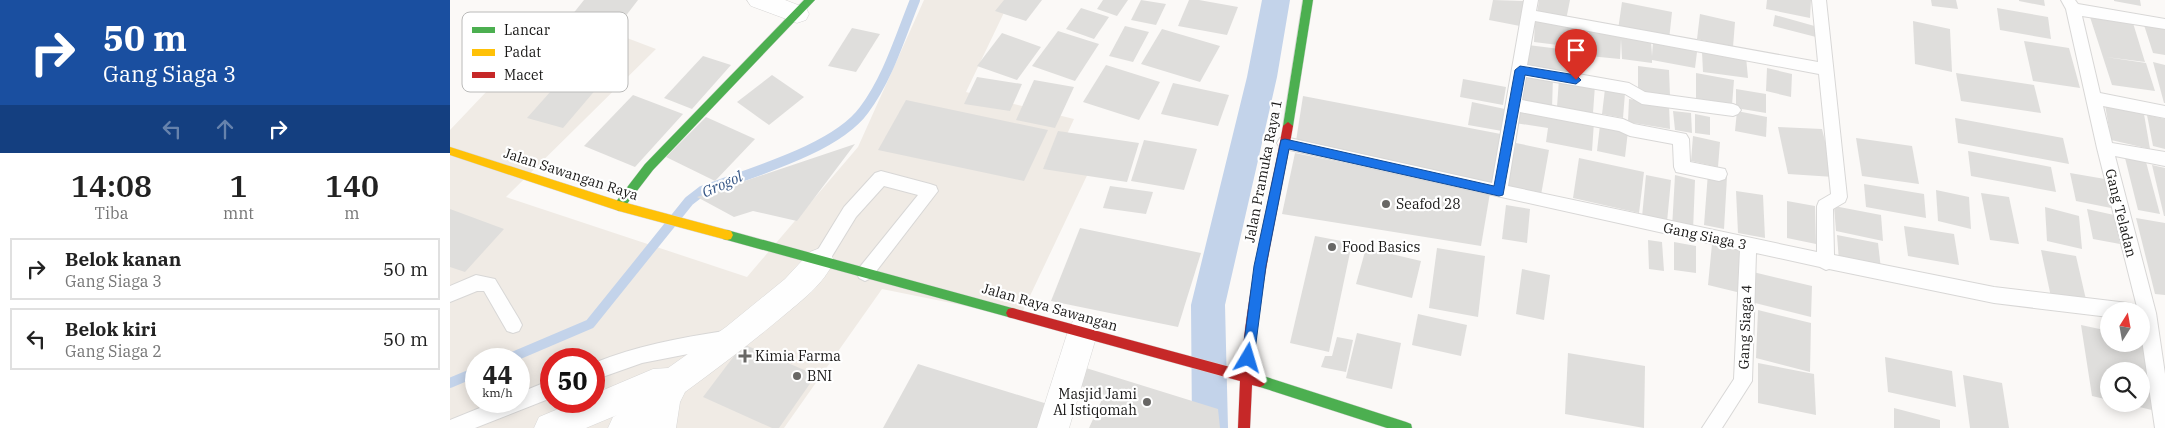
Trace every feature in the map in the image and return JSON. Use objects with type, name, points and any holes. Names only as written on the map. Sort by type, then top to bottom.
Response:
[{"type":"main road","name":"Jalan Pramuka Raya 1","points":[[1244,428],[1246,377],[1260,266],[1280,173],[1308,0]]},
{"type":"main road","points":[[619,206],[650,168],[804,7]]},
{"type":"main road","name":"Jalan Sawangan Raya","points":[[450,151],[619,206],[683,224]]},
{"type":"main road","name":"Jalan Raya Sawangan","points":[[683,224],[748,240],[1246,377],[1406,428]]},
{"type":"street","points":[[760,0],[804,7]]},
{"type":"street","points":[[624,428],[795,288],[820,261]]},
{"type":"street","points":[[1053,428],[1082,331]]},
{"type":"street","points":[[550,428],[663,398]]},
{"type":"lane","points":[[1499,191],[1532,0]]},
{"type":"lane","points":[[1819,0],[1839,197],[1825,206],[1826,263]]},
{"type":"lane","points":[[2071,5],[2165,24]]},
{"type":"lane","name":"Gang Teladan","points":[[2071,5],[2141,302]]},
{"type":"lane","points":[[1529,16],[1826,70]]},
{"type":"lane","points":[[1520,70],[1629,89],[1642,98],[1733,110]]},
{"type":"lane","points":[[2094,98],[2165,112]]},
{"type":"lane","points":[[1514,105],[1623,125],[1630,130],[1681,140],[1682,167],[1719,174]]},
{"type":"lane","name":"Gang Siaga 3","points":[[1285,143],[1826,263],[1994,295],[2100,308]]},
{"type":"lane","points":[[2105,148],[2165,159]]},
{"type":"lane","points":[[820,261],[850,212],[881,178],[930,191],[865,273]]},
{"type":"lane","name":"Gang Siaga 4","points":[[1711,428],[1743,381],[1748,246]]},
{"type":"lane","points":[[450,294],[476,283],[489,284],[513,325]]},
{"type":"lane","points":[[605,367],[617,361],[662,349],[736,337]]},
{"type":"lane","name":"Gang Teladan","points":[[2150,348],[2164,428]]},
{"type":"lane","points":[[452,428],[540,393]]},
{"type":"shaded area","points":[[924,0],[1010,0],[966,92],[1074,119],[1057,156],[1092,165],[1020,317],[882,289],[784,428],[450,428],[450,130],[486,92],[612,92],[506,197],[747,277],[858,147]]},
{"type":"shaded area","points":[[628,38],[656,49],[628,77]]},
{"type":"building","points":[[584,0],[638,0],[628,13],[574,12]]},
{"type":"building","points":[[1004,0],[1042,0],[1026,21],[995,11]]},
{"type":"building","points":[[1103,0],[1128,0],[1117,16],[1097,9]]},
{"type":"building","points":[[1141,0],[1166,4],[1156,25],[1131,20]]},
{"type":"building","points":[[1189,0],[1238,7],[1227,35],[1178,26]]},
{"type":"building","points":[[1493,0],[1524,1],[1520,26],[1489,20]]},
{"type":"building","points":[[1539,0],[1570,0],[1566,20],[1537,14]]},
{"type":"building","points":[[1767,0],[1811,0],[1810,18],[1766,9]]},
{"type":"building","points":[[1931,0],[1956,0],[1958,9],[1932,6]]},
{"type":"building","points":[[2044,0],[2045,6],[2019,1]]},
{"type":"building","points":[[2140,0],[2141,6],[2114,1]]},
{"type":"building","points":[[1622,2],[1672,12],[1669,40],[1618,30]]},
{"type":"building","points":[[1081,8],[1109,17],[1094,39],[1066,29]]},
{"type":"building","points":[[1997,8],[2048,17],[2051,39],[2000,30]]},
{"type":"building","points":[[1700,14],[1735,22],[1733,47],[1697,39]]},
{"type":"building","points":[[1775,15],[1818,27],[1816,37],[1773,26]]},
{"type":"building","points":[[2090,17],[2133,23],[2145,62],[2106,57],[2146,63],[2155,91],[2112,85]]},
{"type":"building","points":[[1535,19],[1575,24],[1574,47],[1534,42]]},
{"type":"building","points":[[1913,21],[1950,29],[1952,72],[1915,64]]},
{"type":"building","points":[[2144,25],[2165,28],[2165,55],[2153,53]]},
{"type":"building","points":[[1125,26],[1149,32],[1133,62],[1109,56]]},
{"type":"building","points":[[852,28],[880,34],[856,72],[828,66]]},
{"type":"building","points":[[1589,28],[1651,41],[1652,56],[1653,42],[1697,52],[1695,68],[1652,60],[1652,63],[1622,59],[1621,39],[1620,59],[1589,56]]},
{"type":"building","points":[[1162,29],[1220,46],[1200,82],[1141,64]]},
{"type":"building","points":[[1058,31],[1099,44],[1075,81],[1032,66]]},
{"type":"building","points":[[1002,33],[1041,47],[1017,80],[977,66]]},
{"type":"building","points":[[2024,41],[2069,48],[2080,88],[2033,81]]},
{"type":"building","points":[[1528,45],[1568,50],[1567,74],[1527,68]]},
{"type":"building","points":[[1702,52],[1746,57],[1748,78],[1703,72]]},
{"type":"building","points":[[703,56],[731,65],[692,109],[664,98]]},
{"type":"building","points":[[2153,62],[2165,65],[2165,103],[2164,103]]},
{"type":"building","points":[[1106,65],[1160,82],[1139,120],[1083,102]]},
{"type":"building","points":[[1638,66],[1669,70],[1670,96],[1638,92]]},
{"type":"building","points":[[1767,68],[1792,74],[1791,97],[1766,91]]},
{"type":"building","points":[[1523,73],[1553,77],[1552,108],[1519,103]]},
{"type":"building","points":[[1696,73],[1734,80],[1732,105],[1696,100]]},
{"type":"building","points":[[1956,73],[2034,85],[2041,113],[1961,101]]},
{"type":"building","points":[[772,75],[804,97],[769,125],[737,102]]},
{"type":"building","points":[[977,77],[1022,84],[1010,111],[964,104]]},
{"type":"building","points":[[1463,79],[1506,87],[1503,105],[1460,97]]},
{"type":"building","points":[[1559,79],[1595,85],[1593,113],[1557,107]]},
{"type":"building","points":[[1034,80],[1074,87],[1055,128],[1016,120]]},
{"type":"building","points":[[1173,83],[1229,95],[1218,126],[1161,114]]},
{"type":"building","points":[[1605,89],[1625,93],[1623,118],[1602,114]]},
{"type":"building","points":[[1736,89],[1766,94],[1766,113],[1736,108]]},
{"type":"building","points":[[550,92],[594,92],[563,128],[527,118]]},
{"type":"building","points":[[633,95],[683,114],[635,167],[584,146]]},
{"type":"building","points":[[1303,96],[1506,135],[1496,187],[1296,141]]},
{"type":"building","points":[[1629,99],[1669,105],[1670,129],[1628,122]]},
{"type":"building","points":[[906,100],[1048,130],[1024,181],[878,150]]},
{"type":"building","points":[[1472,102],[1505,109],[1502,131],[1468,125]]},
{"type":"building","points":[[2105,105],[2144,114],[2150,149],[2111,140]]},
{"type":"building","points":[[1517,109],[1594,122],[1592,151],[1546,142],[1548,128],[1515,123]]},
{"type":"building","points":[[1673,111],[1691,113],[1692,133],[1675,130]]},
{"type":"building","points":[[1737,111],[1767,117],[1766,137],[1735,131]]},
{"type":"building","points":[[1695,114],[1710,117],[1710,135],[1695,133]]},
{"type":"building","points":[[2147,115],[2165,119],[2165,149],[2153,146]]},
{"type":"building","points":[[706,117],[755,139],[715,181],[666,157]]},
{"type":"building","points":[[1955,118],[2063,138],[2069,164],[1958,143]]},
{"type":"building","points":[[1600,125],[1628,131],[1625,157],[1597,151]]},
{"type":"building","points":[[1778,127],[1822,129],[1834,177],[1788,174]]},
{"type":"building","points":[[1058,131],[1139,143],[1127,182],[1043,169]]},
{"type":"building","points":[[1693,136],[1720,142],[1718,167],[1691,161]]},
{"type":"building","points":[[1856,138],[1912,146],[1919,184],[1862,176]]},
{"type":"building","points":[[1144,140],[1197,149],[1184,190],[1131,181]]},
{"type":"building","points":[[1516,143],[1549,150],[1541,195],[1507,187]]},
{"type":"building","points":[[855,144],[797,221],[753,211],[734,217],[697,197]]},
{"type":"building","points":[[1968,151],[2051,167],[2056,192],[1971,176]]},
{"type":"building","name":"Seafod 28","points":[[1295,153],[1490,193],[1481,246],[1282,214]]},
{"type":"building","points":[[1579,158],[1644,172],[1639,213],[1573,198]]},
{"type":"building","points":[[2125,158],[2146,162],[2160,214],[2138,210]]},
{"type":"building","points":[[2152,165],[2165,168],[2165,216],[2164,216]]},
{"type":"building","points":[[1708,173],[1727,177],[1724,229],[1704,225]]},
{"type":"building","points":[[2070,173],[2105,179],[2111,208],[2076,201]]},
{"type":"building","points":[[1646,175],[1671,180],[1667,222],[1642,217]]},
{"type":"building","points":[[1675,175],[1695,180],[1693,231],[1672,228]]},
{"type":"building","points":[[1864,184],[1924,194],[1926,218],[1866,207]]},
{"type":"building","points":[[1110,186],[1153,192],[1146,214],[1103,208]]},
{"type":"building","points":[[1936,190],[1969,197],[1971,229],[1938,221]]},
{"type":"building","points":[[1736,191],[1763,195],[1765,238],[1738,233]]},
{"type":"building","points":[[1981,193],[2009,197],[2019,244],[1990,240]]},
{"type":"building","points":[[1787,201],[1815,206],[1816,244],[1787,238]]},
{"type":"building","points":[[1506,205],[1530,209],[1527,243],[1502,239]]},
{"type":"building","points":[[1834,206],[1881,215],[1883,241],[1836,231]]},
{"type":"building","points":[[2045,207],[2079,216],[2082,249],[2047,241]]},
{"type":"building","points":[[450,209],[504,229],[465,272],[450,267]]},
{"type":"building","points":[[2087,209],[2114,215],[2120,244],[2093,239]]},
{"type":"building","points":[[2136,218],[2165,223],[2165,295],[2155,294]]},
{"type":"building","points":[[1904,226],[1954,234],[1959,265],[1908,256]]},
{"type":"building","points":[[1080,228],[1201,253],[1178,327],[1051,301]]},
{"type":"building","points":[[1837,235],[1878,243],[1881,269],[1839,261]]},
{"type":"building","points":[[1315,236],[1352,243],[1329,352],[1290,343]]},
{"type":"building","points":[[1648,240],[1662,242],[1664,271],[1649,269]]},
{"type":"building","points":[[1674,242],[1696,246],[1696,273],[1674,270]]},
{"type":"building","points":[[1712,244],[1743,251],[1741,293],[1708,285]]},
{"type":"building","points":[[1366,248],[1421,261],[1412,298],[1356,284]]},
{"type":"building","points":[[1437,248],[1485,256],[1478,317],[1429,308]]},
{"type":"building","points":[[2041,250],[2076,256],[2087,304],[2051,297]]},
{"type":"building","points":[[1522,269],[1550,275],[1544,320],[1516,314]]},
{"type":"building","points":[[1753,272],[1812,286],[1811,317],[1751,302]]},
{"type":"building","points":[[1758,310],[1811,323],[1810,372],[1756,358]]},
{"type":"building","points":[[1418,314],[1467,325],[1461,356],[1412,345]]},
{"type":"building","points":[[2081,325],[2100,329],[2100,352],[2148,352],[2160,412],[2150,410],[2150,362],[2100,362],[2100,398],[2092,396]]},
{"type":"building","points":[[1357,333],[1401,343],[1392,389],[1346,378]]},
{"type":"building","points":[[1337,337],[1353,340],[1346,372],[1321,367],[1325,356],[1332,356]]},
{"type":"building","points":[[743,344],[816,375],[779,428],[772,428],[703,397]]},
{"type":"building","points":[[1568,353],[1645,366],[1644,428],[1565,414]]},
{"type":"building","points":[[1885,357],[1952,371],[1956,407],[1888,392]]},
{"type":"building","points":[[1758,363],[1814,374],[1816,415],[1758,403]]},
{"type":"building","points":[[918,364],[1054,406],[1044,428],[883,428]]},
{"type":"building","name":"Masjid Jami Al Istiqomah","points":[[1086,368],[1218,409],[1220,428],[1089,428],[1104,395],[1078,385]]},
{"type":"building","points":[[1963,375],[2002,383],[2009,428],[1970,428]]},
{"type":"building","points":[[1894,408],[1940,420],[1940,428],[1894,428]]},
{"type":"waterway","name":"Grogol","points":[[530,350],[590,324],[689,201],[702,191],[789,159],[833,137],[851,124],[864,110],[880,85],[915,0]]},
{"type":"waterway","points":[[1210,428],[1208,305],[1262,77],[1276,0]]},
{"type":"waterway","name":"Grogol","points":[[450,383],[465,377]]},
{"type":"traffic: fast","points":[[619,206],[649,167],[810,0]]},
{"type":"traffic: fast","points":[[1288,126],[1308,0]]},
{"type":"traffic: fast","points":[[727,235],[1012,313]]},
{"type":"traffic: fast","points":[[1260,381],[1406,428]]},
{"type":"traffic: slow","points":[[450,151],[619,206],[727,235]]},
{"type":"traffic: jam","points":[[1244,428],[1247,367],[1254,305],[1260,265],[1288,126]]},
{"type":"traffic: jam","points":[[1012,313],[1260,381]]},
{"type":"place","name":"Seafod 28","points":[[1386,204]]},
{"type":"place","name":"Food Basics","points":[[1332,247]]},
{"type":"place","name":"Kimia Farma","points":[[745,356]]},
{"type":"place","name":"BNI","points":[[797,376]]},
{"type":"place","name":"Masjid Jami Al Istiqomah","points":[[1147,402]]},
{"type":"route","points":[[1248,358],[1260,266],[1285,143],[1499,191],[1520,70],[1576,80]]}]
